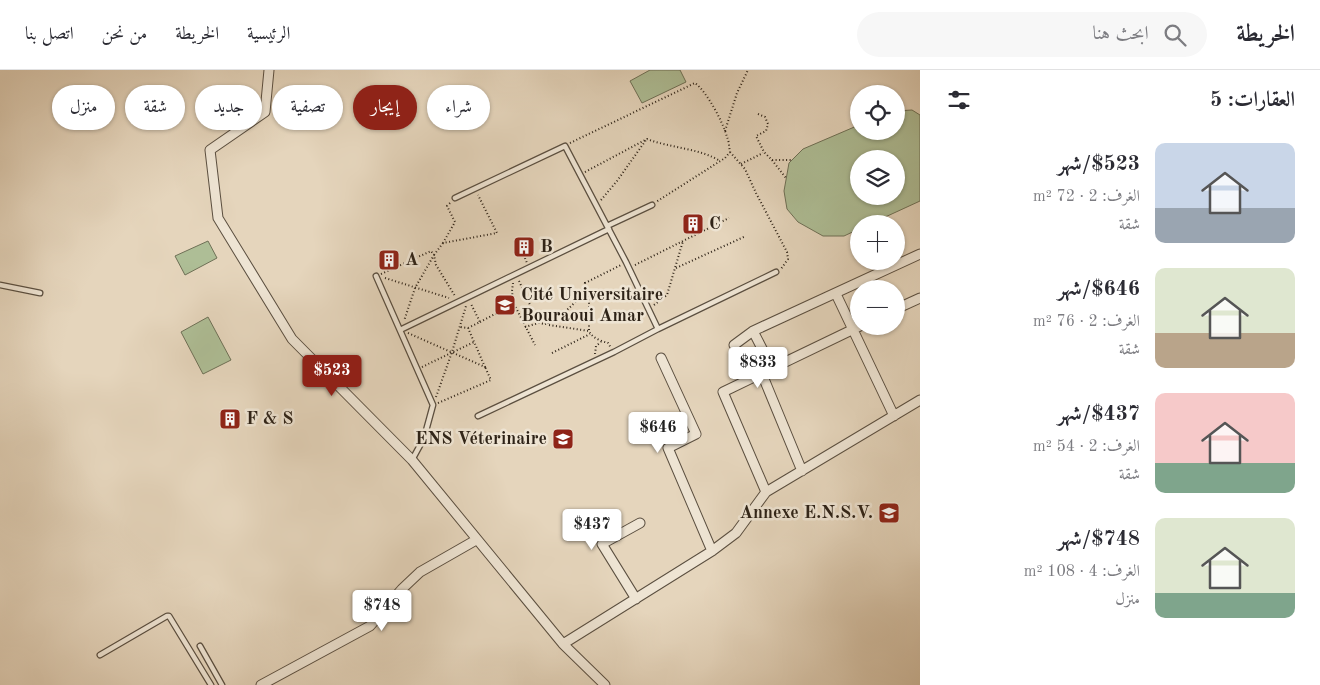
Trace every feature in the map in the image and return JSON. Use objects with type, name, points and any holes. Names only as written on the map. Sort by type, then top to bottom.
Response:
[{"type":"street","points":[[269,70],[265,112],[210,150],[218,218],[292,339],[412,460],[563,644],[605,685]]},
{"type":"street","points":[[734,345],[753,331],[920,254]]},
{"type":"street","points":[[836,294],[850,317]]},
{"type":"street","points":[[905,305],[920,298]]},
{"type":"street","points":[[753,331],[772,368]]},
{"type":"street","points":[[766,492],[723,392],[850,331]]},
{"type":"street","points":[[860,335],[894,416]]},
{"type":"street","points":[[661,358],[696,434],[668,448],[712,551]]},
{"type":"street","points":[[762,374],[802,471]]},
{"type":"street","points":[[563,644],[712,551],[736,533],[766,492],[920,400]]},
{"type":"street","points":[[636,599],[602,544],[640,523]]},
{"type":"street","points":[[261,685],[370,626],[420,572],[476,540]]},
{"type":"lane","points":[[455,198],[565,146],[626,262],[658,329]]},
{"type":"lane","points":[[400,330],[652,205]]},
{"type":"lane","points":[[478,416],[614,352],[776,272]]},
{"type":"lane","points":[[376,276],[434,405],[424,438],[412,460]]},
{"type":"lane","points":[[0,285],[40,293]]},
{"type":"lane","points":[[100,655],[128,637],[170,616],[211,685]]},
{"type":"lane","points":[[200,646],[222,685]]},
{"type":"path","points":[[725,131],[737,93],[748,70]]},
{"type":"path","points":[[565,146],[695,83],[702,88],[708,97],[725,131],[730,152],[745,169],[787,252],[788,260],[776,272]]},
{"type":"path","points":[[758,114],[765,117],[768,124],[766,131],[756,136],[764,152],[786,178]]},
{"type":"path","points":[[580,175],[647,139],[690,151],[697,151],[720,161]]},
{"type":"path","points":[[596,206],[617,181],[647,139]]},
{"type":"path","points":[[652,205],[720,161],[730,152]]},
{"type":"path","points":[[741,164],[764,152]]},
{"type":"path","points":[[772,160],[792,160]]},
{"type":"path","points":[[443,243],[497,233],[474,189]]},
{"type":"path","points":[[455,198],[447,206],[455,222],[415,288],[400,330],[485,367]]},
{"type":"path","points":[[629,268],[729,218]]},
{"type":"path","points":[[676,268],[746,236]]},
{"type":"path","points":[[648,308],[667,295],[683,241]]},
{"type":"path","points":[[376,276],[431,251],[436,264],[459,301]]},
{"type":"path","points":[[585,283],[626,262]]},
{"type":"path","points":[[516,274],[530,305]]},
{"type":"path","points":[[376,276],[459,301]]},
{"type":"path","points":[[513,283],[514,304],[534,345]]},
{"type":"path","points":[[585,283],[589,300],[590,333]]},
{"type":"path","points":[[545,324],[563,313],[578,300],[583,292],[585,283]]},
{"type":"path","points":[[468,297],[480,322]]},
{"type":"path","points":[[434,405],[468,297]]},
{"type":"path","points":[[460,327],[468,328],[514,304]]},
{"type":"path","points":[[545,324],[590,310]]},
{"type":"path","points":[[525,327],[545,324],[590,333],[601,342],[608,343],[614,352]]},
{"type":"path","points":[[434,405],[491,380],[468,328]]},
{"type":"path","points":[[552,353],[590,333]]},
{"type":"path","points":[[418,369],[474,342]]},
{"type":"path","points":[[597,360],[594,352],[596,346],[601,342]]},
{"type":"green space","points":[[650,70],[680,70],[686,82],[642,103],[630,81]]},
{"type":"green space","points":[[905,110],[912,110],[920,115],[920,201],[890,215],[850,215],[850,233],[844,236],[823,236],[798,222],[787,209],[784,191],[789,163],[803,149],[850,129],[850,140],[905,140]]},
{"type":"green space","points":[[208,241],[217,258],[185,275],[175,256]]},
{"type":"green space","points":[[208,317],[231,360],[203,374],[181,332]]},
{"type":"place","name":"C","points":[[693,224]]},
{"type":"place","name":"B","points":[[524,247]]},
{"type":"place","name":"A","points":[[389,260]]},
{"type":"place","name":"Cité Universitaire Bouraoui Amar","points":[[505,305]]},
{"type":"place","name":"F & S","points":[[230,419]]},
{"type":"place","name":"ENS Véterinaire","points":[[563,439]]},
{"type":"place","name":"Annexe E.N.S.V.","points":[[889,513]]}]
